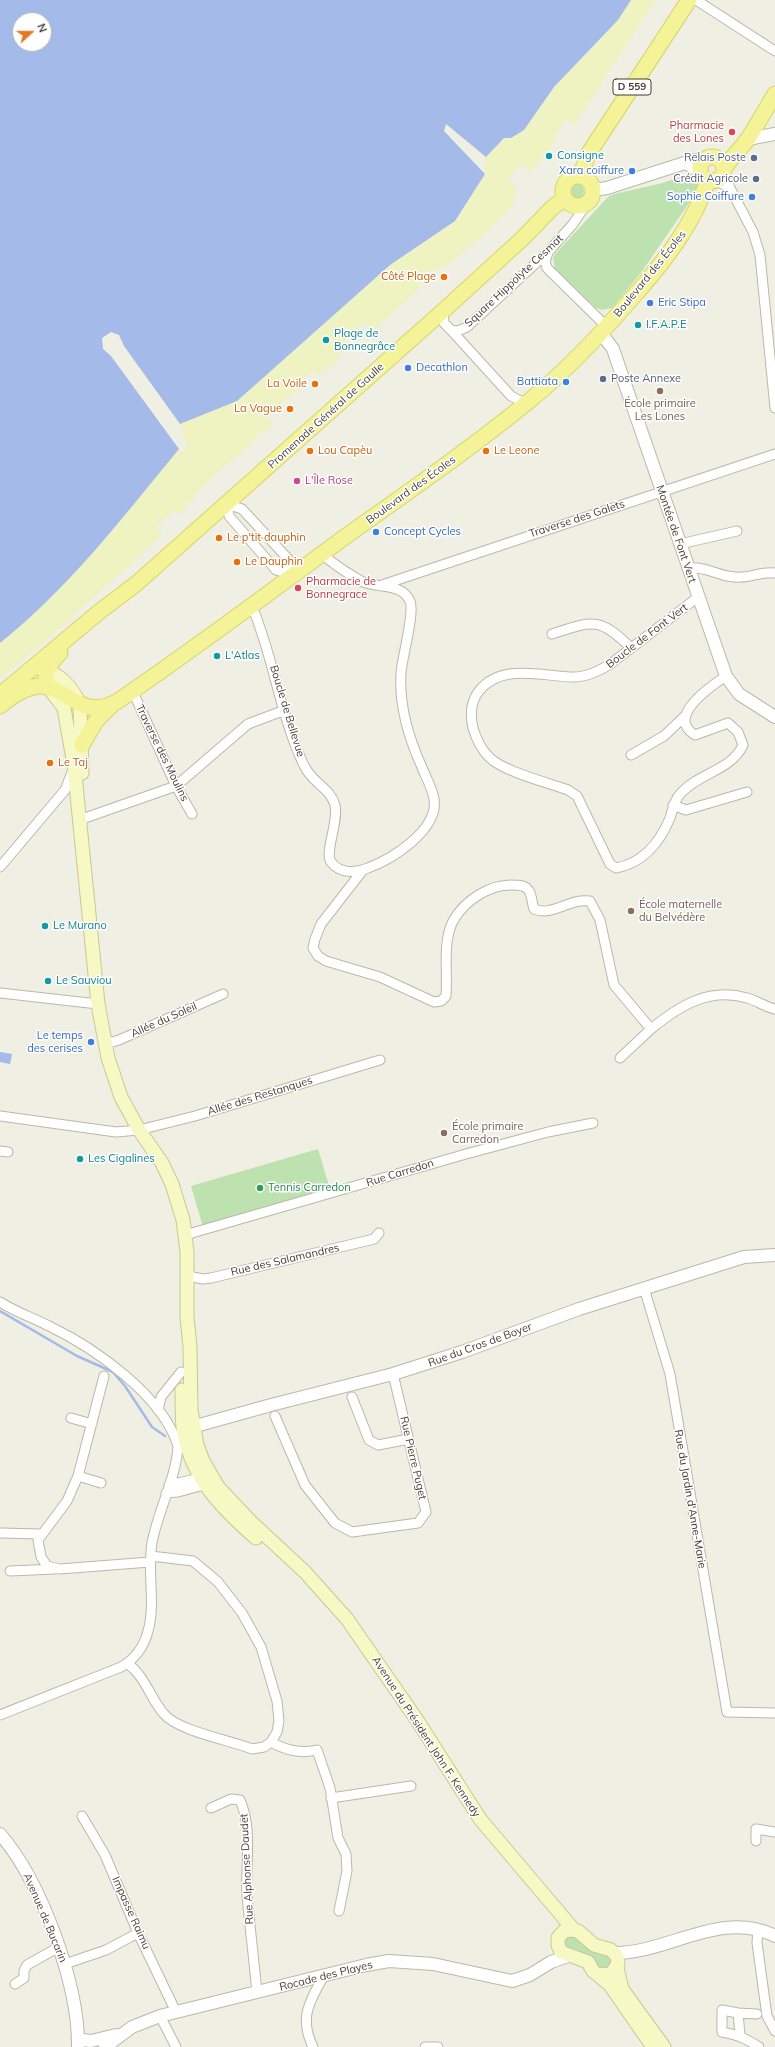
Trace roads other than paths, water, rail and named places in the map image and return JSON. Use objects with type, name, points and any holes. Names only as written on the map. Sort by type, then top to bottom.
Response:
[{"type":"main road","name":"D 559","points":[[580,176],[589,153],[689,0]]},
{"type":"main road","name":"Boulevard des Écoles","points":[[49,688],[80,704],[93,707],[112,705],[133,692],[252,606],[290,573],[322,554],[526,404],[568,366],[604,330],[647,282],[687,228],[701,200],[713,170],[745,142],[775,94]]},
{"type":"main road","points":[[580,176],[587,179],[593,190],[590,199],[582,205],[570,204],[565,198],[563,189],[564,184],[571,177],[580,176]]},
{"type":"main road","name":"Promenade Général de Gaulle","points":[[0,695],[52,661],[99,612],[136,584],[227,504],[444,311],[523,238],[553,207],[565,198]]},
{"type":"main road","points":[[40,668],[49,688]]},
{"type":"main road","name":"Avenue du Président John F. Kennedy","points":[[40,668],[53,672],[68,685],[76,695],[80,704],[82,745],[82,836]]},
{"type":"main road","points":[[0,706],[11,697],[26,689],[40,686],[49,688]]},
{"type":"main road","name":"Avenue du Président John F. Kennedy","points":[[49,688],[64,708],[74,765],[98,1004],[105,1044],[121,1097],[139,1130],[162,1163],[179,1201],[185,1236],[187,1281],[186,1317],[181,1372],[191,1456],[204,1481],[228,1514],[301,1576],[315,1585]]},
{"type":"main road","points":[[82,745],[96,721],[112,705]]},
{"type":"main road","name":"Avenue du Président John F. Kennedy","points":[[186,1317],[190,1347],[188,1428],[203,1461],[218,1488],[305,1572],[315,1585],[347,1619],[417,1720],[480,1819],[574,1930],[578,1931],[594,1945],[611,1950],[616,1962]]},
{"type":"main road","name":"Avenue du Président John F. Kennedy","points":[[539,1889],[556,1923],[558,1941]]},
{"type":"main road","points":[[574,1930],[564,1931],[558,1941],[561,1952],[568,1956],[588,1962],[610,1985],[652,2047]]},
{"type":"main road","points":[[598,1974],[610,1975],[616,1962]]},
{"type":"main road","points":[[616,1962],[619,1984],[664,2047]]},
{"type":"street","points":[[696,0],[775,51]]},
{"type":"street","points":[[756,125],[774,135]]},
{"type":"street","points":[[745,142],[774,135]]},
{"type":"street","points":[[593,190],[607,188],[700,159],[730,188],[754,232],[761,262],[775,408]]},
{"type":"street","name":"Square Hippolyte Cesmat","points":[[444,311],[444,323],[451,330],[458,331],[467,327],[549,251],[573,224],[583,209],[582,205]]},
{"type":"street","name":"Montée de Font Vert","points":[[549,251],[545,261],[547,268],[604,330],[613,349],[726,676],[739,694],[775,717]]},
{"type":"street","points":[[451,330],[510,396],[526,404]]},
{"type":"street","name":"Traverse des Galets","points":[[380,585],[775,454]]},
{"type":"street","points":[[227,504],[242,509],[290,562],[290,573],[276,570],[229,516],[227,504]]},
{"type":"street","points":[[680,544],[737,531]]},
{"type":"street","name":"Boucle de Bellevue","points":[[252,606],[265,640],[298,752],[308,772],[328,790],[335,806],[336,823],[329,854],[330,861],[342,870],[349,872],[363,870],[392,857],[422,832],[433,813],[434,805],[432,789],[418,758],[401,704],[401,673],[411,613],[410,602],[405,595],[397,589],[363,582],[322,554]]},
{"type":"street","points":[[688,568],[707,568],[726,576],[740,578],[775,573]]},
{"type":"street","name":"Boucle de Font Vert","points":[[687,714],[685,723],[687,730],[695,735],[728,723],[738,732],[743,745],[740,753],[730,761],[688,786],[679,794],[673,805],[670,818],[650,851],[635,862],[616,868],[610,864],[577,796],[568,790],[502,766],[489,758],[479,742],[473,728],[471,715],[473,698],[485,684],[499,677],[515,673],[576,677],[593,674],[609,665],[698,597]]},
{"type":"street","points":[[552,634],[585,624],[596,624],[608,627],[631,648]]},
{"type":"street","points":[[631,756],[664,736],[687,714],[689,706],[703,691],[726,676]]},
{"type":"street","name":"Traverse des Moulins","points":[[133,692],[176,786],[192,814]]},
{"type":"street","points":[[82,820],[176,786],[248,724],[285,710]]},
{"type":"street","points":[[0,867],[65,790],[74,765]]},
{"type":"street","points":[[65,790],[78,796]]},
{"type":"street","points":[[673,805],[686,810],[747,792]]},
{"type":"street","points":[[363,870],[322,924],[315,939],[313,948],[318,956],[326,961],[380,977],[434,1002],[441,1001],[446,996],[449,932],[454,920],[477,896],[494,887],[522,885],[530,891],[534,909],[541,912],[552,910],[580,899],[590,901],[600,920],[614,985],[651,1029]]},
{"type":"street","points":[[0,993],[98,1004]]},
{"type":"street","name":"Allée du Soleil","points":[[105,1044],[119,1040],[223,994]]},
{"type":"street","points":[[620,1058],[651,1029],[683,1005],[709,997],[726,996],[748,998],[775,1009]]},
{"type":"street","name":"Allée des Restanques","points":[[0,1116],[116,1132],[139,1130],[195,1116],[380,1060]]},
{"type":"street","name":"Rue Carredon","points":[[185,1236],[466,1154],[548,1132],[593,1123]]},
{"type":"street","name":"Rue des Salamandres","points":[[187,1281],[198,1284],[203,1279],[374,1239],[379,1233]]},
{"type":"street","name":"Rue du Cros de Boyer","points":[[188,1428],[393,1374],[462,1352],[579,1309],[744,1257],[775,1255]]},
{"type":"street","name":"Rue du Jardin d'Anne-Marie","points":[[644,1288],[670,1374],[727,1712],[775,1713]]},
{"type":"street","points":[[0,1302],[81,1343],[130,1378],[158,1410],[175,1435],[178,1446],[154,1534],[150,1559],[150,1621],[148,1632],[140,1650],[128,1664],[0,1716]]},
{"type":"street","points":[[158,1410],[161,1397],[181,1372]]},
{"type":"street","name":"Rue Pierre Puget","points":[[275,1416],[305,1485],[335,1523],[352,1532],[418,1523],[426,1512],[393,1374]]},
{"type":"street","points":[[60,1569],[47,1566],[42,1557],[38,1540],[67,1501],[78,1476],[104,1376]]},
{"type":"street","points":[[352,1396],[369,1440],[378,1445],[409,1439]]},
{"type":"street","points":[[71,1418],[92,1424]]},
{"type":"street","points":[[203,1461],[204,1481]]},
{"type":"street","points":[[78,1476],[101,1483]]},
{"type":"street","points":[[167,1489],[204,1481],[218,1488]]},
{"type":"street","points":[[0,1533],[41,1534]]},
{"type":"street","points":[[10,1571],[60,1569],[150,1559],[193,1561],[218,1582],[242,1613],[262,1647],[277,1701],[277,1732],[271,1742],[264,1747],[252,1748],[175,1724],[164,1714],[142,1678],[128,1664]]},
{"type":"street","points":[[271,1742],[284,1749],[310,1752],[317,1750],[331,1798],[338,1838],[346,1854],[347,1871],[339,1911]]},
{"type":"street","points":[[331,1798],[411,1786]]},
{"type":"street","name":"Rue Alphonse Daudet","points":[[211,1808],[231,1799],[240,1800],[244,1809],[247,1833],[247,1893],[257,1993]]},
{"type":"street","name":"Impasse Raimu","points":[[82,1816],[105,1855],[138,1933],[176,2012]]},
{"type":"street","points":[[756,1841],[756,1829],[775,1832]]},
{"type":"street","name":"Avenue de Bucarin","points":[[0,1834],[22,1866],[59,1947],[65,1964],[80,2043],[121,2034]]},
{"type":"street","points":[[616,1962],[639,1950],[724,1928],[742,1926],[758,1929],[775,1936]]},
{"type":"street","points":[[758,1929],[757,1943],[763,2013],[775,2031]]},
{"type":"street","points":[[65,1964],[106,1950],[138,1933]]},
{"type":"street","points":[[551,1962],[558,1941]]},
{"type":"street","points":[[15,1984],[24,1978],[26,1965],[59,1947]]},
{"type":"street","name":"Rocade des Playes","points":[[105,2047],[121,2034],[160,2016],[323,1977],[366,1965],[389,1961],[433,1964],[512,1981],[530,1975],[551,1962],[568,1956]]},
{"type":"street","points":[[313,2047],[306,2032],[306,2012],[323,1977]]},
{"type":"street","points":[[759,2047],[746,2041],[740,2035],[722,2032],[722,2010],[738,2013],[763,2013]]},
{"type":"street","points":[[738,2013],[740,2035]]},
{"type":"street","points":[[160,2016],[176,2047]]},
{"type":"street","points":[[424,2047],[438,2047]]},
{"type":"water","points":[[0,0],[631,0],[618,20],[554,87],[524,130],[511,138],[504,138],[486,157],[446,124],[444,131],[485,174],[455,221],[390,265],[237,401],[180,424],[124,346],[119,335],[111,332],[102,338],[103,349],[111,356],[179,449],[94,551],[25,622],[0,643]]},
{"type":"water","points":[[0,1052],[12,1054],[10,1064],[0,1062]]},
{"type":"waterway","points":[[0,1311],[77,1356],[113,1372],[125,1386],[152,1427],[165,1436]]},
{"type":"place","name":"Pharmacie des Lones","points":[[732,132]]},
{"type":"place","name":"Consigne","points":[[549,156]]},
{"type":"place","name":"Relais Poste","points":[[754,158]]},
{"type":"place","name":"Xara coiffure","points":[[632,171]]},
{"type":"place","name":"Crédit Agricole","points":[[756,179]]},
{"type":"place","name":"Sophie Coiffure","points":[[752,197]]},
{"type":"place","name":"Côté Plage","points":[[444,277]]},
{"type":"place","name":"Eric Stipa","points":[[650,303]]},
{"type":"place","name":"I.F.A.P.E","points":[[638,325]]},
{"type":"place","name":"Plage de Bonnegrâce","points":[[326,340]]},
{"type":"place","name":"Decathlon","points":[[408,368]]},
{"type":"place","name":"Poste Annexe","points":[[603,379]]},
{"type":"place","name":"Battiata","points":[[566,382]]},
{"type":"place","name":"La Voile","points":[[315,384]]},
{"type":"place","name":"École primaire Les Lones","points":[[660,391]]},
{"type":"place","name":"La Vague","points":[[290,409]]},
{"type":"place","name":"Lou Capèu","points":[[310,451]]},
{"type":"place","name":"Le Leone","points":[[486,451]]},
{"type":"place","name":"L'Île Rose","points":[[297,481]]},
{"type":"place","name":"Concept Cycles","points":[[376,532]]},
{"type":"place","name":"Le p'tit dauphin","points":[[219,538]]},
{"type":"place","name":"Le Dauphin","points":[[237,562]]},
{"type":"place","name":"Pharmacie de Bonnegrace","points":[[298,588]]},
{"type":"place","name":"L'Atlas","points":[[217,656]]},
{"type":"place","name":"Le Taj","points":[[50,763]]},
{"type":"place","name":"École maternelle du Belvédère","points":[[631,911]]},
{"type":"place","name":"Le Murano","points":[[45,926]]},
{"type":"place","name":"Le Sauviou","points":[[48,981]]},
{"type":"place","name":"Le temps des cerises","points":[[91,1042]]},
{"type":"place","name":"École primaire Carredon","points":[[444,1133]]},
{"type":"place","name":"Les Cigalines","points":[[80,1159]]},
{"type":"place","name":"Tennis Carredon","points":[[260,1188]]}]
